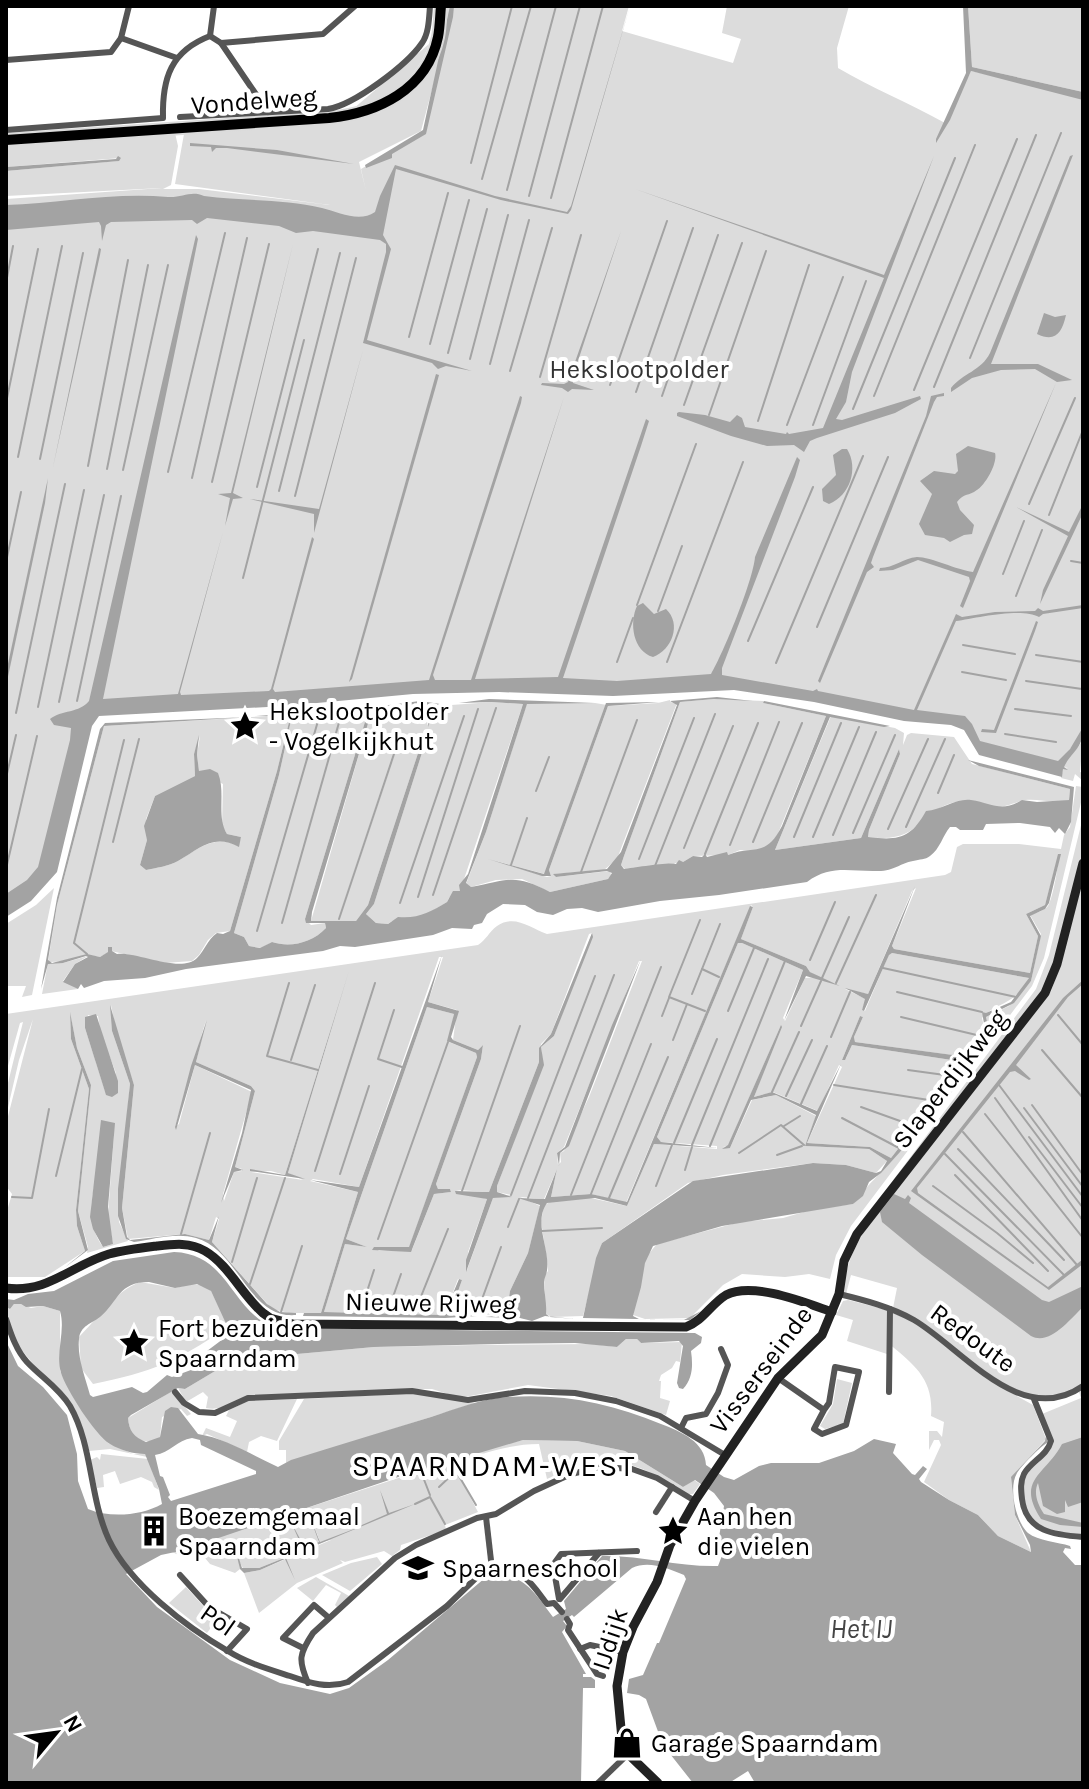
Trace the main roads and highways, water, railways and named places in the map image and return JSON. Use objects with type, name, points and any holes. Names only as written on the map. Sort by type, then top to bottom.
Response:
[{"type":"main road","name":"Vondelweg","points":[[6,140],[363,114],[395,98],[423,70],[437,40],[441,6]]},
{"type":"water","points":[[450,6],[454,6],[453,17],[426,134],[392,154],[392,158],[366,168],[365,165],[423,130]]},
{"type":"water","points":[[630,6],[568,214],[501,200],[396,169],[383,235],[391,249],[367,340],[472,371],[446,366],[438,369],[432,363],[363,343],[386,252],[386,244],[380,240],[313,231],[296,233],[279,226],[207,218],[197,224],[192,220],[111,222],[106,225],[102,241],[99,222],[6,230],[6,205],[128,196],[195,194],[293,203],[362,217],[375,212],[395,165],[495,196],[567,212]]},
{"type":"water","points":[[963,6],[968,6],[972,67],[1083,92],[1083,100],[971,71],[950,120],[936,143],[966,73]]},
{"type":"water","points":[[190,143],[277,150],[354,164],[227,148],[216,148],[212,152],[211,147],[190,146]]},
{"type":"water","points":[[1073,155],[991,364],[1038,364],[1072,380],[1057,382],[1035,369],[1001,370],[972,378],[951,392],[956,383],[982,364],[990,353]]},
{"type":"water","points":[[118,156],[121,158],[119,161],[6,171],[6,167],[116,159]]},
{"type":"water","points":[[934,156],[852,372],[846,402],[836,419],[842,420],[920,396],[921,399],[895,413],[810,441],[804,452],[794,445],[767,446],[731,436],[677,416],[679,412],[730,422],[737,415],[742,418],[745,427],[786,434],[823,428],[884,278],[635,189],[884,275]]},
{"type":"water","points":[[621,231],[572,379],[573,383],[594,390],[572,389],[568,392],[541,385],[568,382]]},
{"type":"water","points":[[196,235],[194,259],[103,699],[178,694],[223,532],[181,695],[271,689],[312,537],[314,539],[273,689],[275,692],[429,680],[520,396],[521,403],[433,675],[435,680],[471,680],[564,397],[475,679],[558,677],[646,419],[649,421],[641,446],[563,678],[617,681],[711,674],[737,617],[755,557],[797,457],[800,460],[795,477],[722,668],[722,675],[813,691],[817,689],[914,710],[956,614],[962,617],[1083,605],[1083,608],[1039,617],[1011,613],[956,621],[917,710],[965,716],[980,741],[1058,761],[1070,749],[1083,727],[1079,745],[1064,767],[1068,770],[1063,769],[1062,777],[979,755],[964,730],[951,725],[904,721],[814,702],[734,690],[613,696],[499,692],[413,694],[285,706],[99,716],[92,726],[57,872],[31,901],[6,917],[6,894],[27,880],[38,867],[70,740],[71,728],[54,725],[50,719],[81,708],[89,701]]},
{"type":"water","points":[[293,244],[233,493],[243,498],[233,499],[225,526],[230,498],[218,494],[231,493]]},
{"type":"water","points":[[99,248],[100,255],[53,467]]},
{"type":"water","points":[[1044,313],[1055,317],[1066,315],[1060,331],[1053,336],[1037,334]]},
{"type":"water","points":[[363,350],[314,533],[314,514],[250,499],[319,509]]},
{"type":"water","points":[[436,374],[439,375],[436,386],[349,682]]},
{"type":"water","points":[[1056,383],[963,608],[960,606],[969,577],[918,560],[893,570],[879,571],[880,568],[917,557],[973,572]]},
{"type":"water","points":[[944,393],[934,402],[873,557],[871,563],[874,567],[867,572],[820,683],[818,681],[926,416],[931,396]]},
{"type":"water","points":[[968,446],[995,453],[993,468],[986,480],[957,502],[974,525],[972,534],[950,542],[925,535],[919,524],[932,494],[920,481],[934,471],[955,474],[958,471],[956,454]]},
{"type":"water","points":[[847,449],[851,456],[852,473],[842,495],[829,504],[823,501],[822,489],[836,475],[833,455]]},
{"type":"water","points":[[48,478],[45,503],[6,686],[6,673]]},
{"type":"water","points":[[1083,504],[1083,513],[1040,604],[1043,590],[1068,536],[1016,507],[1069,532]]},
{"type":"water","points":[[643,603],[654,614],[666,609],[673,622],[670,643],[653,657],[641,649],[634,636],[633,620],[637,606]]},
{"type":"water","points":[[1036,621],[1035,631],[996,733],[981,732],[982,729],[994,730]]},
{"type":"water","points":[[717,697],[753,701],[714,699],[680,702],[624,856],[621,865],[624,869],[676,864],[679,860],[683,862],[705,854],[707,857],[758,849],[776,836],[826,716],[764,701],[890,726],[830,717],[775,850],[861,838],[899,749],[900,754],[868,837],[903,836],[915,827],[926,811],[960,801],[971,800],[1002,807],[1022,800],[1069,800],[1070,789],[979,766],[968,760],[1074,787],[1071,822],[1065,834],[1059,828],[1055,833],[1050,827],[1020,823],[986,824],[983,830],[950,827],[928,857],[884,871],[833,871],[807,882],[598,912],[582,908],[567,909],[553,915],[537,912],[525,905],[503,904],[472,929],[452,928],[433,935],[355,947],[340,946],[145,978],[104,981],[84,988],[81,984],[78,989],[63,982],[75,964],[86,956],[48,964],[41,989],[57,898],[100,729],[105,723],[249,717],[104,726],[57,905],[48,960],[52,963],[87,954],[100,957],[108,952],[108,947],[112,947],[117,954],[180,964],[197,958],[217,933],[230,931],[289,722],[286,716],[256,716],[359,709],[292,716],[279,775],[234,933],[244,937],[249,946],[260,948],[272,942],[300,943],[326,928],[325,923],[306,923],[305,919],[368,712],[366,708],[420,701],[447,705],[436,707],[428,727],[430,706],[407,704],[372,710],[311,921],[356,921],[368,905],[425,732],[428,733],[427,737],[374,904],[366,914],[376,923],[388,924],[398,917],[429,912],[447,902],[453,891],[460,891],[459,885],[468,874],[523,704],[459,703],[489,699],[595,703],[527,704],[486,832],[466,883],[471,887],[519,880],[550,892],[608,879],[612,873],[607,871],[556,877],[553,874],[607,869],[621,852],[677,705],[670,701]]},
{"type":"water","points":[[660,702],[608,706],[549,870],[551,876],[488,859],[544,874],[606,703]]},
{"type":"water","points":[[199,735],[199,771],[210,769],[218,773],[224,827],[227,834],[241,837],[239,847],[222,841],[215,842],[174,863],[146,870],[140,865],[147,840],[144,826],[155,796],[195,776],[194,754]]},
{"type":"water","points":[[1058,854],[1061,854],[1049,903],[1045,909],[1030,916],[1041,936],[1031,981],[1014,1003],[986,1017],[990,1035],[900,1152],[881,1173],[869,1182],[863,1196],[853,1204],[722,1226],[653,1246],[645,1263],[633,1316],[639,1319],[583,1318],[602,1243],[693,1181],[813,1163],[846,1165],[876,1173],[881,1171],[887,1161],[869,1149],[805,1146],[816,1115],[776,1095],[751,1100],[730,1148],[722,1149],[728,1145],[781,1025],[754,1097],[772,1092],[817,1111],[841,1064],[807,1143],[870,1147],[891,1158],[965,1062],[852,1045],[845,1060],[842,1060],[860,1016],[863,1017],[854,1037],[855,1042],[968,1057],[986,1035],[982,1012],[1011,1002],[1029,978],[892,953],[864,1011],[865,999],[845,988],[868,994],[915,886],[892,946],[894,949],[1030,973],[1038,936],[1026,914],[1045,905]]},
{"type":"water","points":[[750,906],[753,907],[741,939],[806,966],[810,972],[840,986],[806,976],[784,1021],[803,970],[738,943],[657,1137],[661,1142],[718,1148],[654,1144],[627,1206],[595,1198],[547,1203],[542,1227],[547,1262],[544,1282],[546,1314],[549,1316],[532,1321],[485,1317],[506,1315],[510,1291],[528,1253],[540,1205],[518,1198],[545,1199],[557,1169],[551,1197],[591,1194],[627,1202]]},
{"type":"water","points":[[592,933],[554,1036],[541,1047],[544,1065],[497,1186],[497,1192],[512,1197],[493,1198],[466,1272],[466,1260],[487,1199],[456,1194],[455,1191],[489,1192],[539,1062],[539,1048],[551,1034]]},
{"type":"water","points":[[442,955],[428,1002],[459,1011],[451,1037],[453,1040],[478,1050],[483,1045],[481,1059],[436,1184],[438,1189],[450,1189],[451,1192],[434,1194],[411,1252],[372,1250],[374,1247],[409,1247],[477,1057],[476,1053],[447,1041],[454,1014],[427,1007],[346,1239],[367,1247],[345,1244],[324,1312],[444,1315],[459,1279],[462,1280],[450,1314],[477,1316],[303,1316],[304,1313],[321,1313],[358,1192],[310,1180],[359,1187]]},
{"type":"water","points":[[641,959],[569,1146],[560,1153],[559,1166],[557,1153],[565,1147]]},
{"type":"water","points":[[349,971],[288,1173],[305,1179],[250,1171],[285,1175]]},
{"type":"water","points":[[1083,980],[1083,984],[1068,997],[1016,1065],[1031,1079],[1015,1071],[1010,1072],[917,1188],[918,1193],[1048,1287],[1083,1259],[1083,1264],[1049,1290],[911,1191],[1063,998]]},
{"type":"water","points":[[110,1005],[134,1085],[122,1208],[127,1237],[130,1240],[185,1234],[209,1240],[219,1216],[212,1242],[267,1304],[280,1312],[296,1315],[280,1313],[266,1306],[223,1256],[211,1245],[196,1238],[173,1236],[134,1242],[126,1239],[118,1216],[118,1189],[130,1084],[112,1031]]},
{"type":"water","points":[[70,1012],[77,1048],[91,1085],[78,1211],[88,1250],[64,1268],[85,1251],[77,1226],[76,1210],[89,1089],[71,1039]]},
{"type":"water","points":[[96,1014],[118,1081],[118,1093],[112,1097],[106,1095],[85,1028],[85,1017]]},
{"type":"water","points":[[207,1020],[196,1062],[251,1086],[255,1091],[235,1167],[243,1170],[234,1172],[221,1203],[251,1090],[195,1065],[176,1130],[175,1127]]},
{"type":"water","points":[[101,1120],[115,1123],[108,1207],[113,1244],[103,1247],[90,1217]]},
{"type":"water","points":[[894,1194],[905,1199],[908,1195],[911,1198],[909,1203],[1042,1300],[1049,1302],[1083,1286],[1083,1307],[1052,1334],[1038,1338],[1031,1336],[882,1222],[880,1212]]},
{"type":"water","name":"Het IJ","points":[[174,1252],[193,1255],[207,1262],[249,1310],[276,1328],[695,1333],[702,1337],[701,1343],[691,1351],[692,1371],[683,1389],[677,1383],[683,1346],[679,1341],[641,1343],[637,1339],[626,1339],[617,1347],[575,1343],[374,1347],[237,1358],[128,1418],[133,1433],[146,1442],[160,1437],[165,1411],[171,1407],[178,1408],[198,1434],[228,1443],[278,1467],[291,1460],[478,1402],[527,1396],[586,1401],[624,1410],[677,1431],[697,1444],[706,1465],[734,1480],[771,1463],[819,1463],[854,1451],[874,1439],[896,1444],[893,1453],[912,1474],[915,1475],[923,1466],[927,1469],[919,1479],[921,1482],[978,1515],[998,1536],[1031,1552],[1015,1515],[1013,1496],[1020,1521],[1028,1533],[1070,1546],[1071,1549],[1065,1548],[1063,1552],[1075,1565],[1083,1565],[1083,1783],[755,1783],[748,1771],[729,1783],[693,1783],[663,1745],[646,1699],[627,1693],[629,1679],[643,1675],[686,1579],[684,1575],[671,1570],[645,1565],[632,1568],[574,1617],[572,1615],[563,1621],[567,1626],[562,1632],[586,1674],[583,1677],[595,1680],[595,1688],[583,1688],[581,1783],[6,1783],[6,1341],[18,1366],[43,1387],[67,1415],[77,1454],[78,1481],[88,1509],[105,1514],[125,1514],[162,1504],[145,1454],[122,1450],[104,1439],[69,1390],[59,1365],[60,1311],[21,1304],[14,1304],[10,1309],[6,1307],[6,1299],[14,1300],[28,1294],[54,1291],[113,1261]],"holes":[[[149,1282],[175,1288],[197,1284],[211,1291],[229,1330],[227,1336],[203,1354],[199,1367],[172,1377],[167,1375],[147,1392],[132,1387],[93,1397],[90,1395],[79,1346],[82,1331],[87,1325],[100,1317],[131,1285]],[[187,1439],[200,1440],[201,1445],[256,1471],[256,1474],[171,1501],[155,1455]],[[523,1440],[577,1441],[625,1451],[683,1487],[695,1480],[714,1493],[724,1506],[717,1550],[723,1553],[718,1566],[602,1556],[564,1601],[566,1609],[553,1617],[525,1584],[508,1577],[485,1578],[388,1660],[349,1688],[330,1694],[280,1683],[230,1660],[157,1607],[126,1574],[161,1555],[395,1478]]]},
{"type":"water","points":[[1046,1436],[1048,1442],[1031,1456],[1014,1479],[1013,1496],[1011,1477],[1045,1441]]},
{"type":"water","points":[[1083,1437],[1083,1502],[1068,1507],[1065,1500],[1065,1512],[1057,1514],[1043,1506],[1038,1483],[1036,1491],[1044,1514],[1083,1523],[1083,1527],[1041,1519],[1031,1495],[1036,1478],[1062,1444]]},
{"type":"water","points":[[380,1490],[389,1513],[415,1504],[286,1558],[295,1580],[285,1559],[260,1570],[244,1573],[240,1569],[233,1540],[242,1568],[259,1568],[284,1558],[272,1529],[286,1556],[303,1549],[291,1522],[305,1548],[319,1542],[309,1515],[320,1542],[354,1529],[345,1509],[355,1528],[387,1514]]},
{"type":"waterway","points":[[471,163],[512,6]]},
{"type":"waterway","points":[[482,179],[531,6]]},
{"type":"waterway","points":[[507,190],[556,6]]},
{"type":"waterway","points":[[529,196],[580,6]]},
{"type":"waterway","points":[[551,198],[603,6]]},
{"type":"waterway","points":[[970,358],[1061,133]]},
{"type":"waterway","points":[[934,387],[1036,135]]},
{"type":"waterway","points":[[914,390],[1017,139]]},
{"type":"waterway","points":[[874,396],[975,145]]},
{"type":"waterway","points":[[853,409],[955,158]]},
{"type":"waterway","points":[[409,337],[448,193]]},
{"type":"waterway","points":[[430,344],[469,200]]},
{"type":"waterway","points":[[448,353],[487,209]]},
{"type":"waterway","points":[[470,359],[508,215]]},
{"type":"waterway","points":[[490,364],[529,220]]},
{"type":"waterway","points":[[610,385],[667,221]]},
{"type":"waterway","points":[[510,371],[552,228]]},
{"type":"waterway","points":[[636,392],[693,228]]},
{"type":"waterway","points":[[168,472],[225,233]]},
{"type":"waterway","points":[[540,377],[581,235]]},
{"type":"waterway","points":[[662,396],[718,235]]},
{"type":"waterway","points":[[192,478],[247,238]]},
{"type":"waterway","points":[[684,405],[742,243]]},
{"type":"waterway","points":[[212,482],[269,244]]},
{"type":"waterway","points":[[6,283],[13,246]]},
{"type":"waterway","points":[[18,457],[62,246]]},
{"type":"waterway","points":[[6,403],[38,249]]},
{"type":"waterway","points":[[257,487],[318,249]]},
{"type":"waterway","points":[[709,415],[766,251]]},
{"type":"waterway","points":[[40,459],[83,253]]},
{"type":"waterway","points":[[279,491],[340,253]]},
{"type":"waterway","points":[[295,496],[356,258]]},
{"type":"waterway","points":[[88,466],[128,260]]},
{"type":"waterway","points":[[107,469],[148,265]]},
{"type":"waterway","points":[[123,470],[168,265]]},
{"type":"waterway","points":[[758,421],[809,265]]},
{"type":"waterway","points":[[787,425],[843,277]]},
{"type":"waterway","points":[[813,425],[866,281]]},
{"type":"waterway","points":[[243,578],[304,340]]},
{"type":"waterway","points":[[1029,504],[1075,398]]},
{"type":"waterway","points":[[1049,515],[1083,430]]},
{"type":"waterway","points":[[637,605],[696,444]]},
{"type":"waterway","points":[[776,663],[863,456]]},
{"type":"waterway","points":[[817,627],[888,457]]},
{"type":"waterway","points":[[667,662],[743,462]]},
{"type":"waterway","points":[[16,713],[65,484]]},
{"type":"waterway","points":[[748,641],[813,487]]},
{"type":"waterway","points":[[38,707],[84,490]]},
{"type":"waterway","points":[[6,562],[21,492]]},
{"type":"waterway","points":[[59,702],[104,495]]},
{"type":"waterway","points":[[77,701],[121,496]]},
{"type":"waterway","points":[[1003,574],[1024,521]]},
{"type":"waterway","points":[[1016,596],[1042,530]]},
{"type":"waterway","points":[[658,611],[682,546]]},
{"type":"waterway","points":[[1071,561],[1083,563]]},
{"type":"waterway","points":[[617,662],[633,618]]},
{"type":"waterway","points":[[963,645],[1015,654]]},
{"type":"waterway","points":[[1036,655],[1083,662]]},
{"type":"waterway","points":[[962,672],[1006,680]]},
{"type":"waterway","points":[[1026,681],[1082,689]]},
{"type":"waterway","points":[[433,895],[496,708]]},
{"type":"waterway","points":[[418,897],[478,709]]},
{"type":"waterway","points":[[1015,709],[1071,716]]},
{"type":"waterway","points":[[655,866],[715,714]]},
{"type":"waterway","points":[[400,903],[464,716]]},
{"type":"waterway","points":[[639,859],[694,718]]},
{"type":"waterway","points":[[282,923],[340,719]]},
{"type":"waterway","points":[[581,872],[637,720]]},
{"type":"waterway","points":[[257,931],[318,721]]},
{"type":"waterway","points":[[730,845],[779,722]]},
{"type":"waterway","points":[[705,854],[758,723]]},
{"type":"waterway","points":[[753,842],[802,723]]},
{"type":"waterway","points":[[794,837],[841,723]]},
{"type":"waterway","points":[[684,848],[733,726]]},
{"type":"waterway","points":[[813,837],[859,727]]},
{"type":"waterway","points":[[833,835],[876,732]]},
{"type":"waterway","points":[[1005,734],[1056,742]]},
{"type":"waterway","points":[[6,778],[16,735]]},
{"type":"waterway","points":[[853,833],[895,735]]},
{"type":"waterway","points":[[6,869],[37,736]]},
{"type":"waterway","points":[[113,842],[139,739]]},
{"type":"waterway","points":[[888,829],[928,739]]},
{"type":"waterway","points":[[906,827],[945,739]]},
{"type":"waterway","points":[[87,954],[74,943],[124,740]]},
{"type":"waterway","points":[[339,919],[397,745]]},
{"type":"waterway","points":[[938,793],[954,755]]},
{"type":"waterway","points":[[536,791],[549,757]]},
{"type":"waterway","points":[[511,865],[527,818]]},
{"type":"waterway","points":[[836,983],[876,895]]},
{"type":"waterway","points":[[810,960],[835,902]]},
{"type":"waterway","points":[[822,978],[849,917]]},
{"type":"waterway","points":[[700,920],[669,997],[705,1011]]},
{"type":"waterway","points":[[719,977],[702,969],[720,924]]},
{"type":"waterway","points":[[728,1011],[754,948]]},
{"type":"waterway","points":[[692,1145],[768,959]]},
{"type":"waterway","points":[[710,1146],[785,961]]},
{"type":"waterway","points":[[571,1195],[661,967]]},
{"type":"waterway","points":[[883,968],[1016,997]]},
{"type":"waterway","points":[[692,994],[702,969]]},
{"type":"waterway","points":[[528,1198],[614,975]]},
{"type":"waterway","points":[[511,1195],[595,976]]},
{"type":"waterway","points":[[801,1026],[821,981]]},
{"type":"waterway","points":[[289,983],[267,1056],[318,1070]]},
{"type":"waterway","points":[[315,1171],[375,983]]},
{"type":"waterway","points":[[291,1060],[315,985]]},
{"type":"waterway","points":[[831,1037],[850,992]]},
{"type":"waterway","points":[[897,992],[982,1012]]},
{"type":"waterway","points":[[662,1016],[669,998]]},
{"type":"waterway","points":[[673,1040],[687,1004]]},
{"type":"waterway","points":[[394,1010],[378,1059],[402,1067]]},
{"type":"waterway","points":[[1058,1015],[1083,1045]]},
{"type":"waterway","points":[[901,1017],[985,1037]]},
{"type":"waterway","points":[[462,1191],[520,1026]]},
{"type":"waterway","points":[[772,1092],[799,1032]]},
{"type":"waterway","points":[[674,1143],[717,1039]]},
{"type":"waterway","points":[[786,1096],[812,1040]]},
{"type":"waterway","points":[[378,1239],[448,1042]]},
{"type":"waterway","points":[[591,1194],[651,1044]]},
{"type":"waterway","points":[[801,1104],[827,1046]]},
{"type":"waterway","points":[[1042,1050],[1083,1098]]},
{"type":"waterway","points":[[609,1198],[668,1057]]},
{"type":"waterway","points":[[56,1176],[82,1069]]},
{"type":"waterway","points":[[908,1070],[952,1076]]},
{"type":"waterway","points":[[834,1085],[935,1101]]},
{"type":"waterway","points":[[999,1085],[1083,1197]]},
{"type":"waterway","points":[[340,1174],[369,1086]]},
{"type":"waterway","points":[[995,1098],[1083,1221]]},
{"type":"waterway","points":[[1032,1105],[1083,1175]]},
{"type":"waterway","points":[[861,1107],[914,1126]]},
{"type":"waterway","points":[[1024,1108],[1083,1187]]},
{"type":"waterway","points":[[12,1197],[32,1198],[49,1109]]},
{"type":"waterway","points":[[985,1114],[1083,1238]]},
{"type":"waterway","points":[[784,1126],[800,1116]]},
{"type":"waterway","points":[[842,1118],[899,1148]]},
{"type":"waterway","points":[[739,1153],[781,1125],[804,1145]]},
{"type":"waterway","points":[[963,1132],[1077,1265]]},
{"type":"waterway","points":[[181,1234],[210,1133]]},
{"type":"waterway","points":[[1029,1137],[1083,1208]]},
{"type":"waterway","points":[[656,1186],[672,1145]]},
{"type":"waterway","points":[[777,1155],[802,1146]]},
{"type":"waterway","points":[[685,1170],[692,1147]]},
{"type":"waterway","points":[[958,1149],[1064,1260]]},
{"type":"waterway","points":[[945,1154],[1064,1275]]},
{"type":"waterway","points":[[955,1175],[1048,1271]]},
{"type":"waterway","points":[[232,1262],[257,1178]]},
{"type":"waterway","points":[[250,1284],[285,1178]]},
{"type":"waterway","points":[[933,1186],[1033,1263]]},
{"type":"waterway","points":[[508,1227],[519,1199]]},
{"type":"waterway","points":[[542,1231],[602,1228]]},
{"type":"waterway","points":[[414,1314],[448,1229]]},
{"type":"waterway","points":[[281,1312],[302,1246]]},
{"type":"waterway","points":[[501,1247],[481,1302],[506,1311]]},
{"type":"waterway","points":[[360,1313],[374,1270]]},
{"type":"waterway","points":[[387,1314],[401,1274]]},
{"type":"waterway","points":[[439,1487],[456,1471],[453,1466]]},
{"type":"waterway","points":[[456,1471],[476,1505]]},
{"type":"waterway","points":[[423,1477],[430,1495]]},
{"type":"waterway","points":[[415,1504],[430,1497],[445,1524]]},
{"type":"place","name":"Hekslootpolder - Vogelkijkhut","points":[[245,726]]},
{"type":"place","name":"Fort bezuiden Spaarndam","points":[[134,1343]]},
{"type":"place","name":"Boezemgemaal Spaarndam","points":[[154,1531]]},
{"type":"place","name":"Aan hen die vielen","points":[[673,1531]]},
{"type":"place","name":"Spaarneschool","points":[[418,1568]]},
{"type":"place","name":"Garage Spaarndam","points":[[627,1743]]},
{"type":"district","name":"SPAARNDAM-WEST","points":[[494,1466]]},
{"type":"park label","name":"Hekslootpolder","points":[[639,369]]}]
